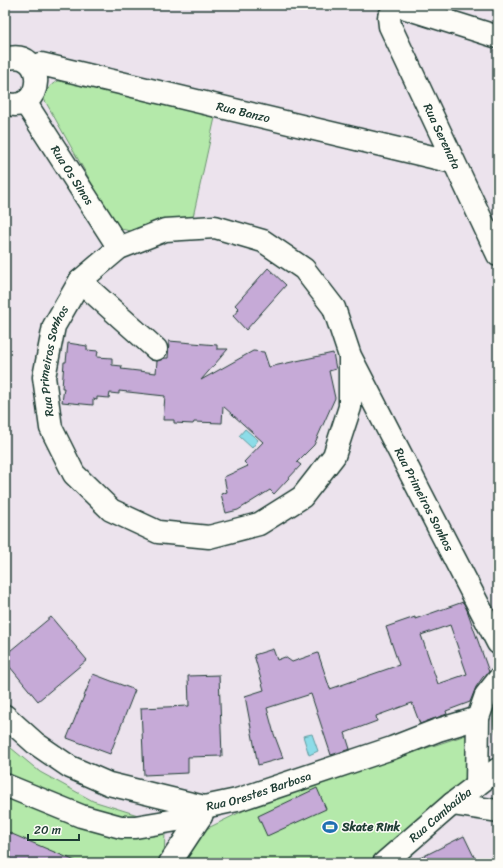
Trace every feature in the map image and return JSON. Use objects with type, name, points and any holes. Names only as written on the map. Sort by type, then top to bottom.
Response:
[{"type":"street","points":[[395,9],[498,38]]},
{"type":"street","name":"Rua Serenata","points":[[395,9],[390,26],[498,255]]},
{"type":"street","points":[[5,59],[14,57],[22,58],[29,62],[37,75],[35,91],[31,97],[15,102]]},
{"type":"street","name":"Rua Banzo","points":[[34,68],[41,64],[453,162]]},
{"type":"street","name":"Rua Os Sinos","points":[[15,102],[119,248]]},
{"type":"street","name":"Rua Primeiros Sonhos","points":[[350,356],[350,407],[334,456],[302,497],[258,524],[209,537],[158,532],[111,510],[74,474],[51,428],[44,377],[51,341],[54,326],[80,281],[119,248],[166,230],[215,227],[263,241],[304,269],[334,308],[350,356],[498,643]]},
{"type":"street","points":[[80,281],[156,349]]},
{"type":"street","points":[[497,811],[477,785],[478,718],[486,695],[498,680]]},
{"type":"street","name":"Rua Orestes Barbosa","points":[[5,716],[35,743],[70,767],[109,784],[202,811],[392,748],[438,730],[478,718]]},
{"type":"street","name":"Rua Cambaúba","points":[[384,863],[452,804],[498,769]]},
{"type":"street","points":[[5,786],[81,816],[121,827],[135,827],[202,811]]},
{"type":"street","points":[[452,804],[497,811]]},
{"type":"street","points":[[170,863],[202,811]]},
{"type":"green space","points":[[67,78],[216,113],[193,217],[159,220],[130,231],[117,228],[44,99],[49,87],[58,81]]},
{"type":"green space","points":[[498,699],[498,738],[494,718]]},
{"type":"green space","points":[[475,732],[474,780],[378,863],[182,863],[204,830],[257,804]]},
{"type":"green space","points":[[5,743],[40,772],[93,801],[141,816],[165,831],[164,861],[162,863],[5,863]]},
{"type":"water","points":[[245,429],[258,440],[252,448],[239,436]]},
{"type":"water","points":[[312,734],[318,751],[309,755],[303,736]]},
{"type":"building","points":[[268,268],[286,285],[246,330],[233,316],[239,309],[235,305]]},
{"type":"building","points":[[169,341],[217,345],[217,349],[228,349],[201,380],[253,351],[264,352],[269,367],[333,353],[336,369],[329,371],[335,398],[314,445],[297,462],[301,465],[274,494],[270,490],[238,510],[226,513],[221,494],[227,492],[224,477],[248,466],[244,462],[263,442],[223,406],[222,423],[194,422],[193,424],[174,423],[174,420],[163,420],[165,396],[119,391],[119,394],[110,393],[109,398],[97,397],[97,400],[93,399],[93,405],[62,402],[64,388],[62,388],[64,362],[66,362],[68,343],[87,346],[87,350],[98,351],[97,357],[112,358],[112,365],[122,366],[121,369],[156,373],[157,361],[168,358]]},
{"type":"building","points":[[463,602],[489,672],[483,677],[476,687],[470,702],[446,711],[447,714],[420,724],[412,703],[376,716],[377,721],[345,733],[350,749],[331,755],[311,694],[267,708],[274,734],[283,758],[258,765],[245,696],[264,690],[254,655],[273,649],[277,660],[285,657],[292,662],[318,653],[330,689],[399,665],[386,627],[415,617],[415,619]],"holes":[[[450,625],[467,674],[438,684],[421,635]]]},
{"type":"building","points":[[51,617],[87,660],[38,701],[5,661],[5,655]]},
{"type":"building","points":[[93,674],[135,690],[110,754],[67,738]]},
{"type":"building","points":[[219,675],[222,756],[188,757],[188,773],[144,775],[141,708],[189,706],[188,676]]},
{"type":"building","points":[[317,788],[326,809],[267,836],[258,816]]},
{"type":"building","points":[[5,831],[80,863],[5,863]]},
{"type":"building","points":[[464,836],[477,863],[410,863]]},
{"type":"place","name":"Skate Rink","points":[[330,827]]}]
